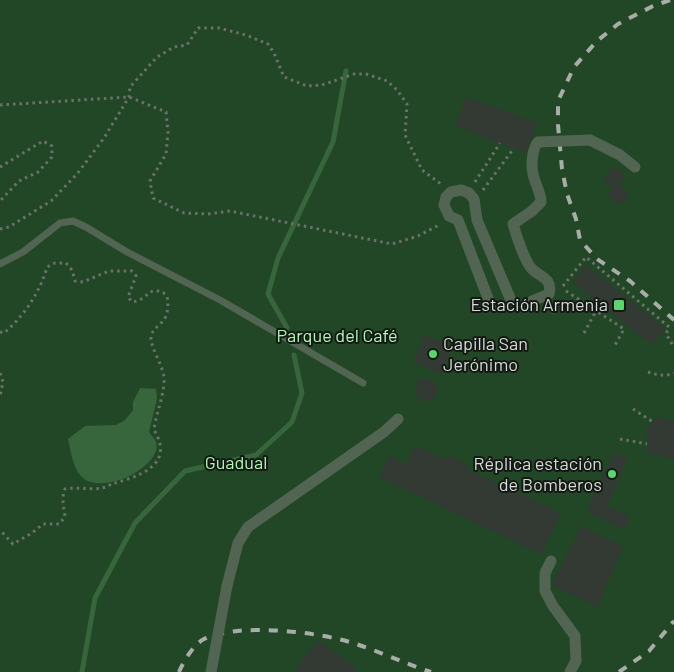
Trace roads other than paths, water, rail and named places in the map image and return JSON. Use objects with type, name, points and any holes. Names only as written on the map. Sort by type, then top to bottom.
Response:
[{"type":"street","points":[[532,301],[549,294],[550,288],[546,278],[531,269],[517,239],[513,224],[532,211],[541,202],[541,196],[532,173],[534,147],[538,142],[590,140],[620,154],[635,167]]},
{"type":"street","points":[[491,306],[454,218],[444,205],[446,197],[451,192],[456,190],[471,199],[477,220],[510,298]]},
{"type":"street","points":[[454,218],[468,218],[471,199]]},
{"type":"street","points":[[211,672],[227,586],[238,543],[248,527],[384,432],[398,419]]},
{"type":"street","points":[[551,561],[545,573],[545,591],[553,606],[575,636],[576,661],[570,672]]},
{"type":"lane","points":[[0,264],[24,252],[60,223],[73,221],[127,252],[220,300],[363,384]]},
{"type":"waterway","points":[[287,328],[268,294],[278,258],[333,142],[346,71]]},
{"type":"waterway","points":[[82,672],[95,598],[135,523],[185,471],[256,455],[292,422],[302,393],[294,355]]},
{"type":"railway","points":[[670,0],[653,6],[618,24],[597,41],[574,67],[558,101],[558,125],[562,169],[580,240],[597,259],[630,281],[674,320]]},
{"type":"railway","points":[[619,672],[649,651],[674,621]]},
{"type":"railway","points":[[179,672],[186,658],[200,641],[219,634],[259,630],[303,633],[343,640],[431,672]]},
{"type":"place","name":"Estación Armenia","points":[[619,305]]},
{"type":"place","name":"Capilla San Jerónimo","points":[[433,354]]},
{"type":"place","name":"Réplica estación de Bomberos","points":[[612,474]]},
{"type":"park label","name":"Parque del Café","points":[[337,336]]},
{"type":"park label","name":"Guadual","points":[[236,463]]}]
